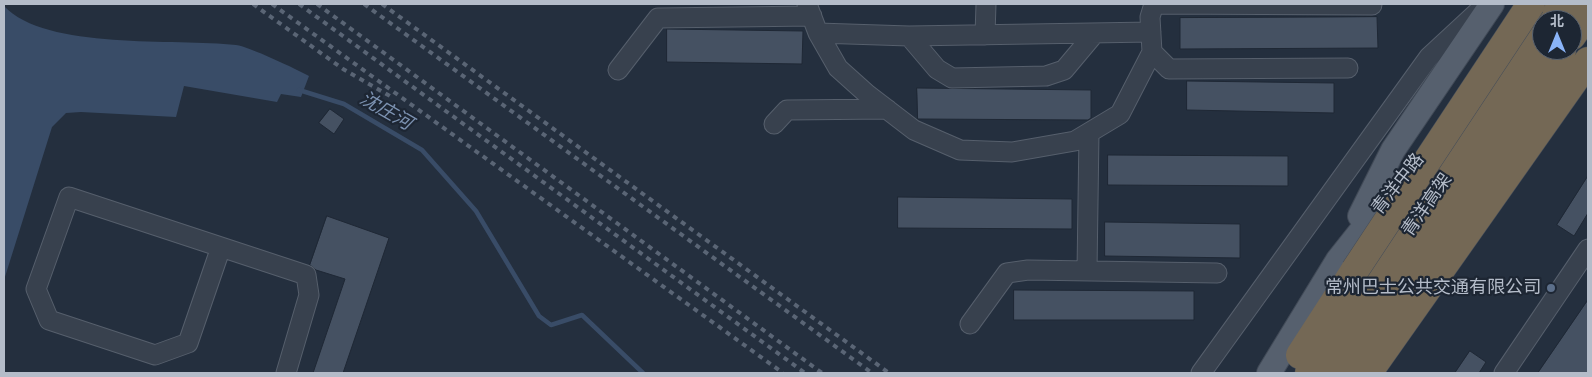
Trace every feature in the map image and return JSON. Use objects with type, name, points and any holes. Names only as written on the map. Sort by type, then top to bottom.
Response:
[{"type":"highway","points":[[1290,373],[1293,365],[1355,270],[1531,4]]},
{"type":"highway","name":"青洋高架","points":[[1309,373],[1439,190],[1532,50]]},
{"type":"highway","name":"青洋高架","points":[[1341,373],[1555,60]]},
{"type":"highway","points":[[1368,373],[1588,61]]},
{"type":"main road","points":[[1338,260],[1393,150],[1492,4]]},
{"type":"main road","name":"青洋中路","points":[[1268,373],[1338,260],[1541,4]]},
{"type":"main road","points":[[1353,373],[1588,34]]},
{"type":"main road","points":[[1382,373],[1588,83]]},
{"type":"street","points":[[985,35],[986,4]]},
{"type":"street","points":[[618,70],[658,18],[809,10],[818,33],[838,68],[914,130],[960,150],[1012,152],[1075,141],[1120,114],[1152,52],[1150,17],[1154,4],[1372,5]]},
{"type":"street","points":[[1201,373],[1428,57],[1487,4]]},
{"type":"street","points":[[818,33],[909,36],[1151,32]]},
{"type":"street","points":[[909,36],[937,69],[952,78],[961,78],[1046,76],[1064,70],[1095,33]]},
{"type":"street","points":[[1152,52],[1169,69],[1348,68]]},
{"type":"street","points":[[774,124],[787,110],[887,109]]},
{"type":"street","points":[[1088,271],[1089,133]]},
{"type":"street","points":[[221,247],[188,343],[155,355],[49,320],[36,289],[69,198],[221,247],[306,275],[310,296],[286,373]]},
{"type":"street","points":[[1504,373],[1586,258]]},
{"type":"street","points":[[970,324],[1007,273],[1028,270],[1218,273]]},
{"type":"water","points":[[4,6],[24,20],[50,30],[80,36],[113,40],[236,45],[262,54],[309,76],[301,97],[281,94],[277,102],[184,86],[176,117],[81,112],[66,113],[52,127],[4,280]]},
{"type":"building","points":[[1377,17],[1378,48],[1180,49],[1180,18]]},
{"type":"building","points":[[667,29],[803,31],[802,64],[667,62]]},
{"type":"building","points":[[1187,81],[1334,83],[1334,113],[1187,110]]},
{"type":"building","points":[[917,88],[1091,90],[1091,118],[1088,120],[918,119]]},
{"type":"building","points":[[330,109],[344,119],[334,134],[319,123]]},
{"type":"building","points":[[1108,155],[1288,156],[1288,186],[1108,185]]},
{"type":"building","points":[[1588,176],[1588,213],[1574,236],[1557,225]]},
{"type":"building","points":[[898,197],[1072,199],[1072,229],[898,228]]},
{"type":"building","points":[[327,216],[389,238],[343,373],[313,373],[345,279],[316,270],[310,265]]},
{"type":"building","points":[[1105,222],[1240,224],[1240,258],[1105,256]]},
{"type":"building","points":[[1014,290],[1194,291],[1194,320],[1014,320]]},
{"type":"building","points":[[1588,300],[1588,373],[1538,373]]},
{"type":"building","points":[[1470,351],[1486,362],[1479,373],[1455,373]]},
{"type":"waterway","name":"沈庄河","points":[[299,90],[344,104],[422,150],[476,211],[539,316],[551,325],[582,315],[643,373]]},
{"type":"railway","points":[[253,4],[343,69],[390,96]]},
{"type":"railway","points":[[272,4],[783,373]]},
{"type":"railway","points":[[299,4],[805,373]]},
{"type":"railway","points":[[317,4],[822,373]]},
{"type":"railway","points":[[364,4],[872,373]]},
{"type":"railway","points":[[382,4],[889,373]]},
{"type":"place","name":"常州巴士公共交通有限公司","points":[[1551,288]]}]
